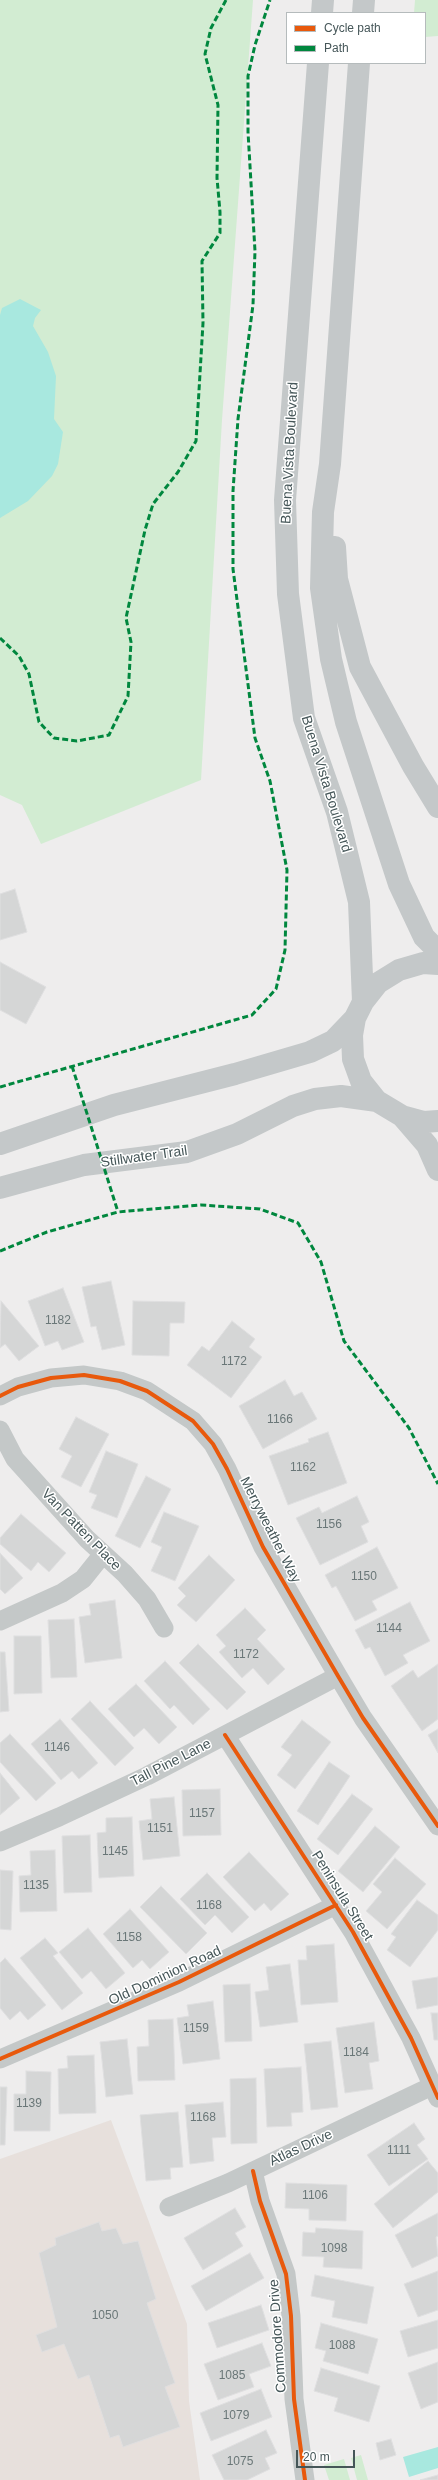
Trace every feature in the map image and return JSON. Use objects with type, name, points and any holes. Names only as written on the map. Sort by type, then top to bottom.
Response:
[{"type":"main road","points":[[322,12],[323,0]]},
{"type":"main road","points":[[362,12],[364,0]]},
{"type":"main road","name":"Buena Vista Boulevard","points":[[318,64],[284,500],[288,594],[304,718],[338,812],[359,902],[359,1010],[352,1035],[354,1059],[361,1081],[376,1101],[402,1116],[424,1122],[438,1121]]},
{"type":"main road","points":[[359,64],[330,464],[323,512],[321,588],[331,659],[346,722],[399,884],[424,937],[438,951]]},
{"type":"main road","points":[[330,464],[337,579],[360,667],[413,766],[438,807]]},
{"type":"main road","points":[[0,1144],[107,1107],[310,1052],[333,1042],[359,1010],[378,983],[399,970],[423,964],[438,964]]},
{"type":"main road","name":"Stillwater Trail","points":[[0,1188],[84,1165],[187,1152],[237,1134],[293,1106],[315,1099],[341,1096],[376,1101]]},
{"type":"main road","name":"Buena Vista Boulevard","points":[[402,1116],[427,1145],[438,1170]]},
{"type":"street","name":"Merryweather Way","points":[[0,1396],[18,1387],[51,1378],[84,1375],[120,1381],[147,1391],[193,1421],[213,1444],[227,1469],[264,1547],[363,1718],[438,1826]]},
{"type":"street","name":"Van Patten Place","points":[[0,1430],[20,1464],[88,1540],[125,1574],[147,1599],[164,1628]]},
{"type":"street","points":[[0,1621],[67,1590],[83,1579],[103,1554]]},
{"type":"street","name":"Tall Pine Lane","points":[[0,1842],[79,1808],[225,1735],[338,1676]]},
{"type":"street","name":"Peninsula Street","points":[[225,1735],[336,1905],[411,2038],[435,2092]]},
{"type":"street","name":"Old Dominion Road","points":[[0,2059],[178,1982],[336,1905]]},
{"type":"street","name":"Atlas Drive","points":[[169,2207],[435,2092]]},
{"type":"street","name":"Commodore Drive","points":[[253,2171],[260,2201],[286,2274],[291,2316],[294,2400],[305,2480]]},
{"type":"shaded area","points":[[111,2120],[187,2324],[189,2401],[200,2480],[0,2480],[0,2159]]},
{"type":"green space","points":[[0,0],[253,0],[222,420],[201,780],[41,844],[22,805],[0,795]]},
{"type":"green space","points":[[415,0],[438,0],[438,36],[426,37],[426,12],[414,12]]},
{"type":"green space","points":[[361,2455],[368,2480],[357,2480],[351,2458]]},
{"type":"green space","points":[[344,2459],[350,2480],[329,2480],[324,2465]]},
{"type":"water","points":[[20,299],[41,310],[35,318],[33,326],[48,352],[56,376],[54,419],[63,432],[58,464],[52,476],[28,501],[0,518],[0,315],[2,308]]},
{"type":"water","points":[[438,2447],[438,2468],[409,2477],[403,2457]]},
{"type":"building","points":[[15,889],[27,932],[0,940],[0,894]]},
{"type":"building","points":[[0,962],[46,987],[26,1024],[0,1010]]},
{"type":"building","points":[[111,1281],[125,1345],[102,1350],[96,1326],[91,1327],[82,1287]]},
{"type":"building","points":[[63,1288],[84,1342],[62,1350],[58,1341],[45,1346],[28,1301]]},
{"type":"building","points":[[1,1301],[39,1346],[19,1361],[5,1344],[0,1348]]},
{"type":"building","points":[[133,1301],[185,1302],[184,1323],[170,1323],[169,1356],[132,1355]]},
{"type":"building","points":[[232,1321],[255,1339],[249,1347],[262,1357],[231,1398],[187,1365],[202,1346],[209,1351]]},
{"type":"building","points":[[285,1380],[294,1396],[302,1392],[317,1419],[263,1449],[239,1406]]},
{"type":"building","points":[[76,1417],[109,1434],[81,1487],[61,1477],[72,1456],[59,1449]]},
{"type":"building","points":[[328,1432],[347,1483],[288,1505],[269,1456],[309,1442],[308,1439]]},
{"type":"building","points":[[106,1451],[138,1464],[117,1518],[91,1508],[97,1495],[89,1492]]},
{"type":"building","points":[[146,1476],[171,1489],[140,1548],[115,1536]]},
{"type":"building","points":[[357,1496],[369,1522],[361,1526],[368,1542],[320,1565],[296,1518],[319,1507],[322,1513]]},
{"type":"building","points":[[164,1512],[199,1526],[175,1581],[151,1571],[162,1547],[151,1542]]},
{"type":"building","points":[[21,1514],[66,1553],[49,1572],[38,1562],[31,1571],[0,1544],[0,1538]]},
{"type":"building","points":[[377,1547],[398,1588],[372,1601],[377,1610],[355,1621],[336,1586],[332,1588],[325,1575]]},
{"type":"building","points":[[0,1553],[23,1578],[5,1594],[0,1589]]},
{"type":"building","points":[[209,1555],[235,1580],[196,1622],[177,1605],[186,1596],[178,1588]]},
{"type":"building","points":[[115,1600],[122,1658],[85,1663],[79,1617],[91,1615],[89,1604]]},
{"type":"building","points":[[410,1602],[430,1641],[403,1655],[408,1663],[385,1676],[370,1647],[365,1649],[355,1630]]},
{"type":"building","points":[[245,1608],[266,1630],[257,1639],[285,1669],[268,1685],[253,1668],[242,1678],[219,1652],[226,1646],[216,1635]]},
{"type":"building","points":[[74,1619],[77,1677],[51,1678],[48,1620]]},
{"type":"building","points":[[14,1636],[41,1636],[42,1693],[14,1694]]},
{"type":"building","points":[[198,1644],[246,1692],[227,1710],[179,1663]]},
{"type":"building","points":[[0,1652],[5,1652],[9,1711],[0,1712]]},
{"type":"building","points":[[165,1661],[210,1709],[193,1725],[174,1705],[170,1709],[144,1681]]},
{"type":"building","points":[[438,1664],[438,1719],[422,1731],[391,1686],[413,1670],[418,1678]]},
{"type":"building","points":[[136,1684],[177,1727],[159,1744],[144,1728],[134,1737],[108,1709]]},
{"type":"building","points":[[90,1701],[134,1748],[115,1766],[71,1719]]},
{"type":"building","points":[[60,1719],[98,1763],[79,1779],[72,1771],[61,1780],[31,1744]]},
{"type":"building","points":[[302,1720],[331,1742],[295,1789],[277,1775],[292,1755],[281,1747]]},
{"type":"building","points":[[438,1729],[438,1753],[428,1735]]},
{"type":"building","points":[[10,1734],[56,1783],[36,1801],[0,1762],[0,1743]]},
{"type":"building","points":[[329,1762],[350,1776],[318,1825],[297,1811]]},
{"type":"building","points":[[0,1773],[20,1798],[0,1815]]},
{"type":"building","points":[[220,1789],[221,1835],[183,1836],[182,1790]]},
{"type":"building","points":[[352,1794],[373,1809],[338,1855],[317,1839]]},
{"type":"building","points":[[174,1797],[180,1856],[143,1860],[139,1821],[152,1819],[150,1799]]},
{"type":"building","points":[[132,1817],[134,1876],[99,1878],[97,1833],[106,1832],[106,1818]]},
{"type":"building","points":[[375,1826],[400,1847],[363,1892],[338,1871]]},
{"type":"building","points":[[90,1835],[92,1892],[64,1893],[62,1836]]},
{"type":"building","points":[[55,1850],[57,1911],[20,1912],[19,1876],[31,1875],[30,1851]]},
{"type":"building","points":[[249,1852],[289,1894],[271,1911],[264,1903],[255,1911],[223,1877]]},
{"type":"building","points":[[395,1858],[426,1884],[387,1929],[366,1911],[382,1892],[373,1884]]},
{"type":"building","points":[[0,1870],[13,1871],[11,1930],[0,1929]]},
{"type":"building","points":[[207,1873],[249,1917],[232,1933],[215,1915],[205,1925],[180,1899]]},
{"type":"building","points":[[161,1886],[207,1933],[186,1954],[140,1907]]},
{"type":"building","points":[[417,1900],[438,1915],[438,1930],[410,1967],[387,1950],[396,1937],[391,1934]]},
{"type":"building","points":[[130,1909],[169,1952],[150,1969],[142,1960],[133,1968],[103,1934]]},
{"type":"building","points":[[88,1928],[125,1973],[106,1989],[91,1971],[82,1979],[59,1952]]},
{"type":"building","points":[[45,1938],[58,1953],[53,1956],[83,1993],[62,2010],[20,1958]]},
{"type":"building","points":[[334,1944],[338,2002],[301,2005],[298,1960],[307,1960],[306,1946]]},
{"type":"building","points":[[5,1958],[46,2005],[28,2020],[20,2011],[10,2020],[0,2008],[0,1963]]},
{"type":"building","points":[[290,1964],[298,2022],[260,2027],[255,1992],[269,1990],[266,1967]]},
{"type":"building","points":[[438,1977],[438,2005],[417,2009],[412,1981]]},
{"type":"building","points":[[250,1984],[252,2041],[225,2042],[223,1985]]},
{"type":"building","points":[[213,2001],[220,2059],[183,2064],[177,2018],[189,2016],[187,2005]]},
{"type":"building","points":[[431,2013],[438,2013],[438,2040],[434,2040]]},
{"type":"building","points":[[173,2019],[175,2080],[138,2081],[137,2047],[149,2046],[148,2020]]},
{"type":"building","points":[[374,2022],[379,2061],[369,2063],[373,2089],[345,2093],[336,2028]]},
{"type":"building","points":[[127,2039],[133,2094],[106,2097],[100,2042]]},
{"type":"building","points":[[331,2041],[338,2107],[311,2110],[304,2044]]},
{"type":"building","points":[[94,2055],[96,2113],[59,2114],[58,2069],[68,2068],[67,2056]]},
{"type":"building","points":[[301,2067],[303,2112],[291,2113],[292,2126],[267,2127],[264,2069]]},
{"type":"building","points":[[26,2071],[51,2072],[50,2131],[14,2131],[14,2094],[26,2094]]},
{"type":"building","points":[[256,2078],[257,2143],[231,2144],[230,2079]]},
{"type":"building","points":[[0,2087],[7,2087],[5,2145],[0,2145]]},
{"type":"building","points":[[223,2102],[226,2137],[212,2138],[214,2161],[190,2164],[185,2105]]},
{"type":"building","points":[[178,2112],[183,2167],[170,2168],[171,2179],[146,2181],[140,2115]]},
{"type":"building","points":[[414,2123],[425,2139],[417,2145],[428,2159],[389,2186],[367,2155]]},
{"type":"building","points":[[428,2161],[438,2173],[438,2192],[393,2228],[374,2204]]},
{"type":"building","points":[[286,2183],[347,2185],[346,2221],[309,2220],[309,2209],[285,2208]]},
{"type":"building","points":[[235,2208],[246,2227],[235,2233],[243,2246],[203,2270],[184,2238]]},
{"type":"building","points":[[438,2213],[438,2236],[436,2237],[438,2256],[412,2268],[395,2235]]},
{"type":"building","points":[[99,2222],[102,2231],[116,2228],[123,2244],[138,2241],[156,2299],[147,2303],[175,2383],[165,2387],[180,2427],[123,2447],[119,2435],[110,2438],[89,2375],[78,2379],[64,2344],[42,2352],[36,2335],[57,2327],[39,2253],[56,2245],[55,2238]]},
{"type":"building","points":[[316,2228],[363,2231],[362,2269],[323,2267],[324,2257],[302,2256],[303,2232],[315,2233]]},
{"type":"building","points":[[250,2253],[264,2278],[206,2311],[191,2286]]},
{"type":"building","points":[[438,2271],[438,2310],[418,2317],[404,2284]]},
{"type":"building","points":[[315,2275],[374,2287],[367,2324],[332,2317],[335,2301],[311,2296]]},
{"type":"building","points":[[261,2305],[269,2330],[217,2348],[208,2323]]},
{"type":"building","points":[[438,2320],[438,2348],[408,2357],[400,2331]]},
{"type":"building","points":[[321,2323],[378,2339],[368,2374],[323,2361],[326,2351],[315,2348]]},
{"type":"building","points":[[262,2343],[271,2366],[249,2374],[254,2387],[218,2400],[204,2364]]},
{"type":"building","points":[[438,2362],[438,2402],[421,2409],[408,2373]]},
{"type":"building","points":[[321,2368],[380,2386],[369,2422],[334,2411],[338,2398],[314,2391]]},
{"type":"building","points":[[261,2389],[272,2417],[211,2441],[200,2413]]},
{"type":"building","points":[[266,2430],[277,2453],[265,2458],[270,2469],[247,2480],[224,2480],[212,2455]]},
{"type":"building","points":[[391,2439],[396,2455],[380,2460],[376,2443]]},
{"type":"building","points":[[438,2475],[438,2480],[420,2480]]},
{"type":"marked path","points":[[0,638],[19,656],[29,674],[39,722],[54,738],[77,741],[109,735],[128,696],[131,642],[126,618],[145,530],[153,504],[178,472],[196,441],[203,323],[202,261],[220,233],[217,178],[218,105],[205,54],[211,28],[226,0]]},
{"type":"marked path","points":[[0,1087],[252,1015],[276,989],[285,950],[287,870],[270,781],[255,738],[233,569],[233,491],[238,419],[253,305],[255,251],[248,132],[248,76],[255,45],[270,0]]},
{"type":"marked path","points":[[72,1066],[118,1212]]},
{"type":"marked path","points":[[0,1251],[47,1232],[118,1212],[201,1205],[260,1209],[298,1223],[321,1262],[344,1341],[409,1428],[438,1484]]},
{"type":"cycle path","points":[[0,1396],[18,1387],[51,1378],[84,1375],[120,1381],[147,1391],[193,1421],[213,1444],[227,1469],[263,1547],[363,1718],[438,1826]]},
{"type":"cycle path","points":[[225,1735],[353,1932],[411,2038],[438,2098]]},
{"type":"cycle path","points":[[0,2059],[179,1982],[336,1905]]},
{"type":"cycle path","points":[[253,2171],[260,2201],[286,2274],[291,2316],[294,2399],[305,2480]]}]
